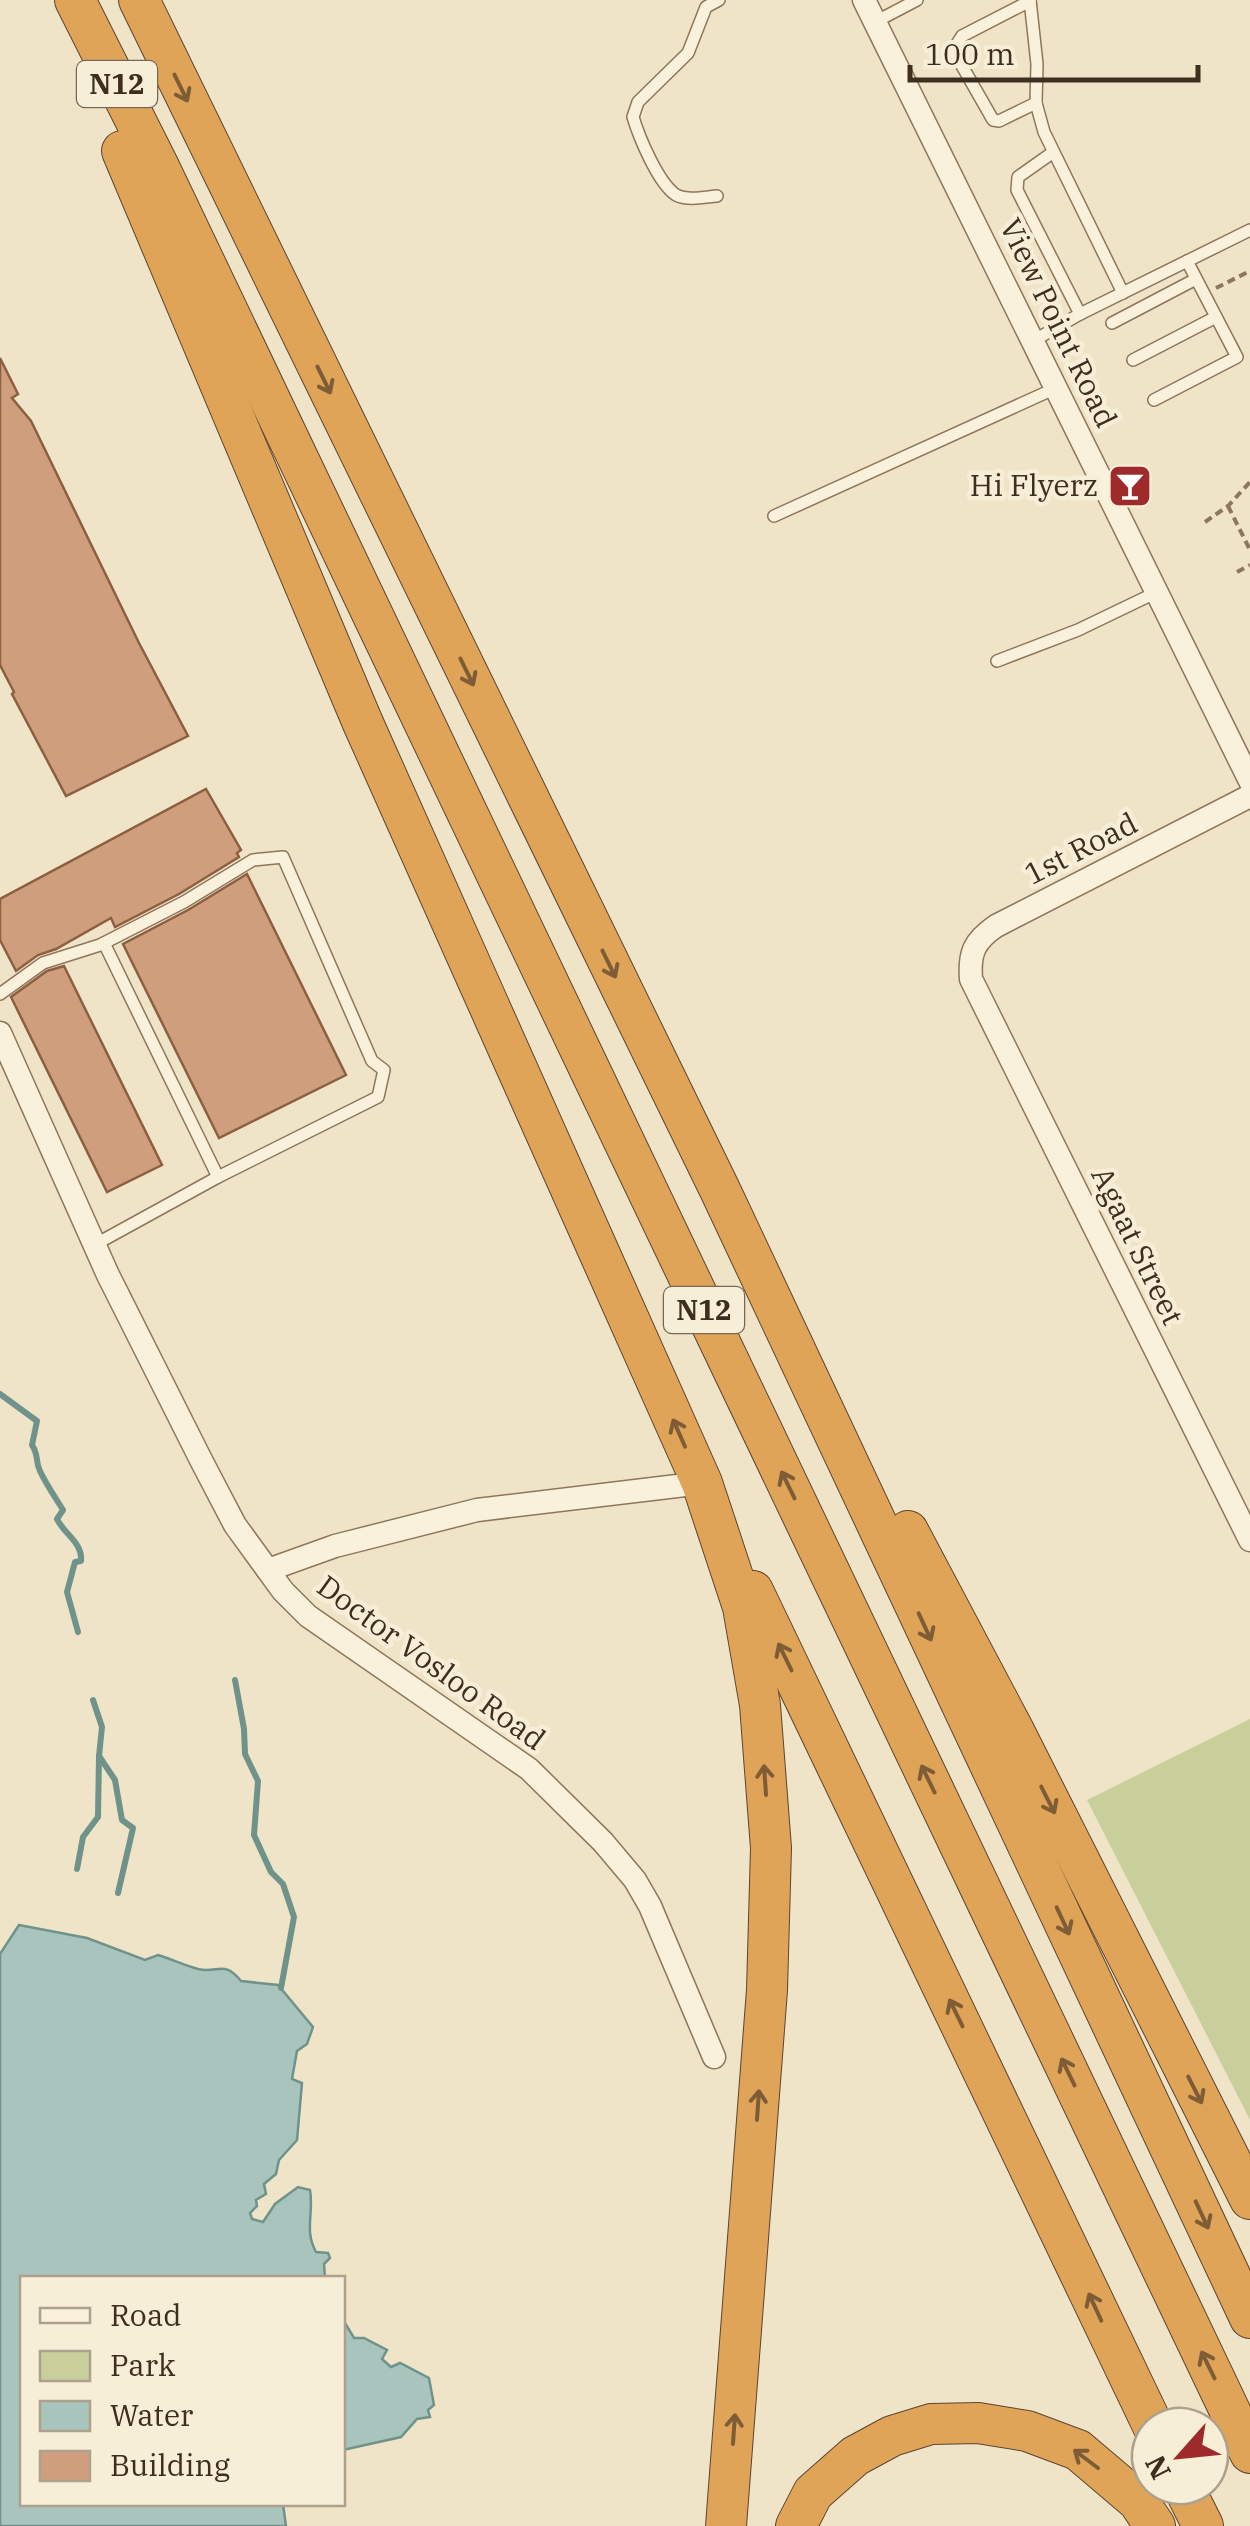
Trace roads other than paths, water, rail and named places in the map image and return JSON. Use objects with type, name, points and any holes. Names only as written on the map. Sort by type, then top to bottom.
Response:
[{"type":"highway","points":[[51,0],[125,156],[362,721],[702,1483],[1142,2406]]},
{"type":"highway","name":"N12","points":[[75,0],[1250,2454]]},
{"type":"highway","name":"N12","points":[[139,0],[720,1190],[1250,2318]]},
{"type":"highway","points":[[720,1190],[969,1646],[1250,2198]]},
{"type":"highway","points":[[702,1483],[743,1606],[760,1705],[770,1848],[767,1990],[726,2526]]},
{"type":"highway","points":[[796,2526],[814,2494],[855,2456],[892,2436],[931,2424],[978,2423],[1027,2431],[1078,2450],[1138,2501],[1155,2526]]},
{"type":"street","name":"View Point Road","points":[[864,0],[1250,781]]},
{"type":"street","name":"1st Road","points":[[971,979],[973,949],[980,937],[996,926],[1250,796]]},
{"type":"street","name":"Agaat Street","points":[[971,979],[1250,1540]]},
{"type":"street","name":"Doctor Vosloo Road","points":[[0,1033],[137,1336],[235,1525],[283,1590],[330,1634],[529,1769],[604,1842],[650,1906],[714,2058]]},
{"type":"street","points":[[268,1570],[335,1546],[477,1510],[702,1483]]},
{"type":"lane","points":[[717,196],[686,198],[676,194],[662,180],[633,117],[638,102],[688,53],[706,6],[719,0]]},
{"type":"lane","points":[[875,22],[917,0]]},
{"type":"lane","points":[[1036,103],[998,121],[992,120],[953,50],[962,36],[1030,0],[1037,64],[1036,103],[1052,153],[1123,292]]},
{"type":"lane","points":[[1052,153],[1018,177],[1017,190],[1080,314]]},
{"type":"lane","points":[[1033,341],[1250,230]]},
{"type":"lane","points":[[1154,400],[1238,358],[1187,261]]},
{"type":"lane","points":[[1112,323],[1196,279]]},
{"type":"lane","points":[[1133,360],[1216,317]]},
{"type":"lane","points":[[774,516],[1056,388]]},
{"type":"lane","points":[[997,661],[1078,630],[1157,592]]},
{"type":"lane","points":[[0,994],[43,963],[104,943],[184,902],[253,860],[283,857],[372,1061],[384,1070],[378,1097],[218,1176],[96,1244]]},
{"type":"lane","points":[[104,943],[218,1176]]},
{"type":"water","points":[[19,1925],[87,1938],[145,1960],[158,1955],[198,1969],[225,1969],[241,1981],[278,1985],[313,2027],[307,2044],[297,2051],[292,2079],[302,2083],[297,2140],[279,2160],[276,2174],[264,2184],[266,2194],[256,2200],[257,2206],[250,2213],[252,2219],[263,2222],[275,2204],[298,2187],[310,2190],[312,2244],[316,2252],[328,2253],[330,2258],[324,2264],[325,2276],[20,2276],[20,2506],[283,2506],[286,2526],[0,2526],[0,1954]]},
{"type":"water","points":[[345,2323],[354,2338],[364,2338],[387,2350],[382,2359],[391,2367],[400,2363],[429,2378],[434,2405],[428,2410],[430,2417],[417,2419],[401,2437],[345,2450]]},
{"type":"waterway","points":[[0,1394],[37,1421],[32,1445],[39,1467],[63,1510],[57,1519],[81,1555],[81,1561],[75,1562],[67,1592],[78,1632]]},
{"type":"waterway","points":[[235,1680],[245,1754],[258,1781],[254,1835],[271,1872],[283,1884],[294,1917],[281,1988]]},
{"type":"waterway","points":[[93,1700],[102,1727],[99,1756],[115,1780],[122,1820],[133,1828],[118,1893]]},
{"type":"waterway","points":[[77,1869],[83,1837],[98,1817],[99,1756]]},
{"type":"place","name":"Hi Flyerz","points":[[1130,486]]}]
